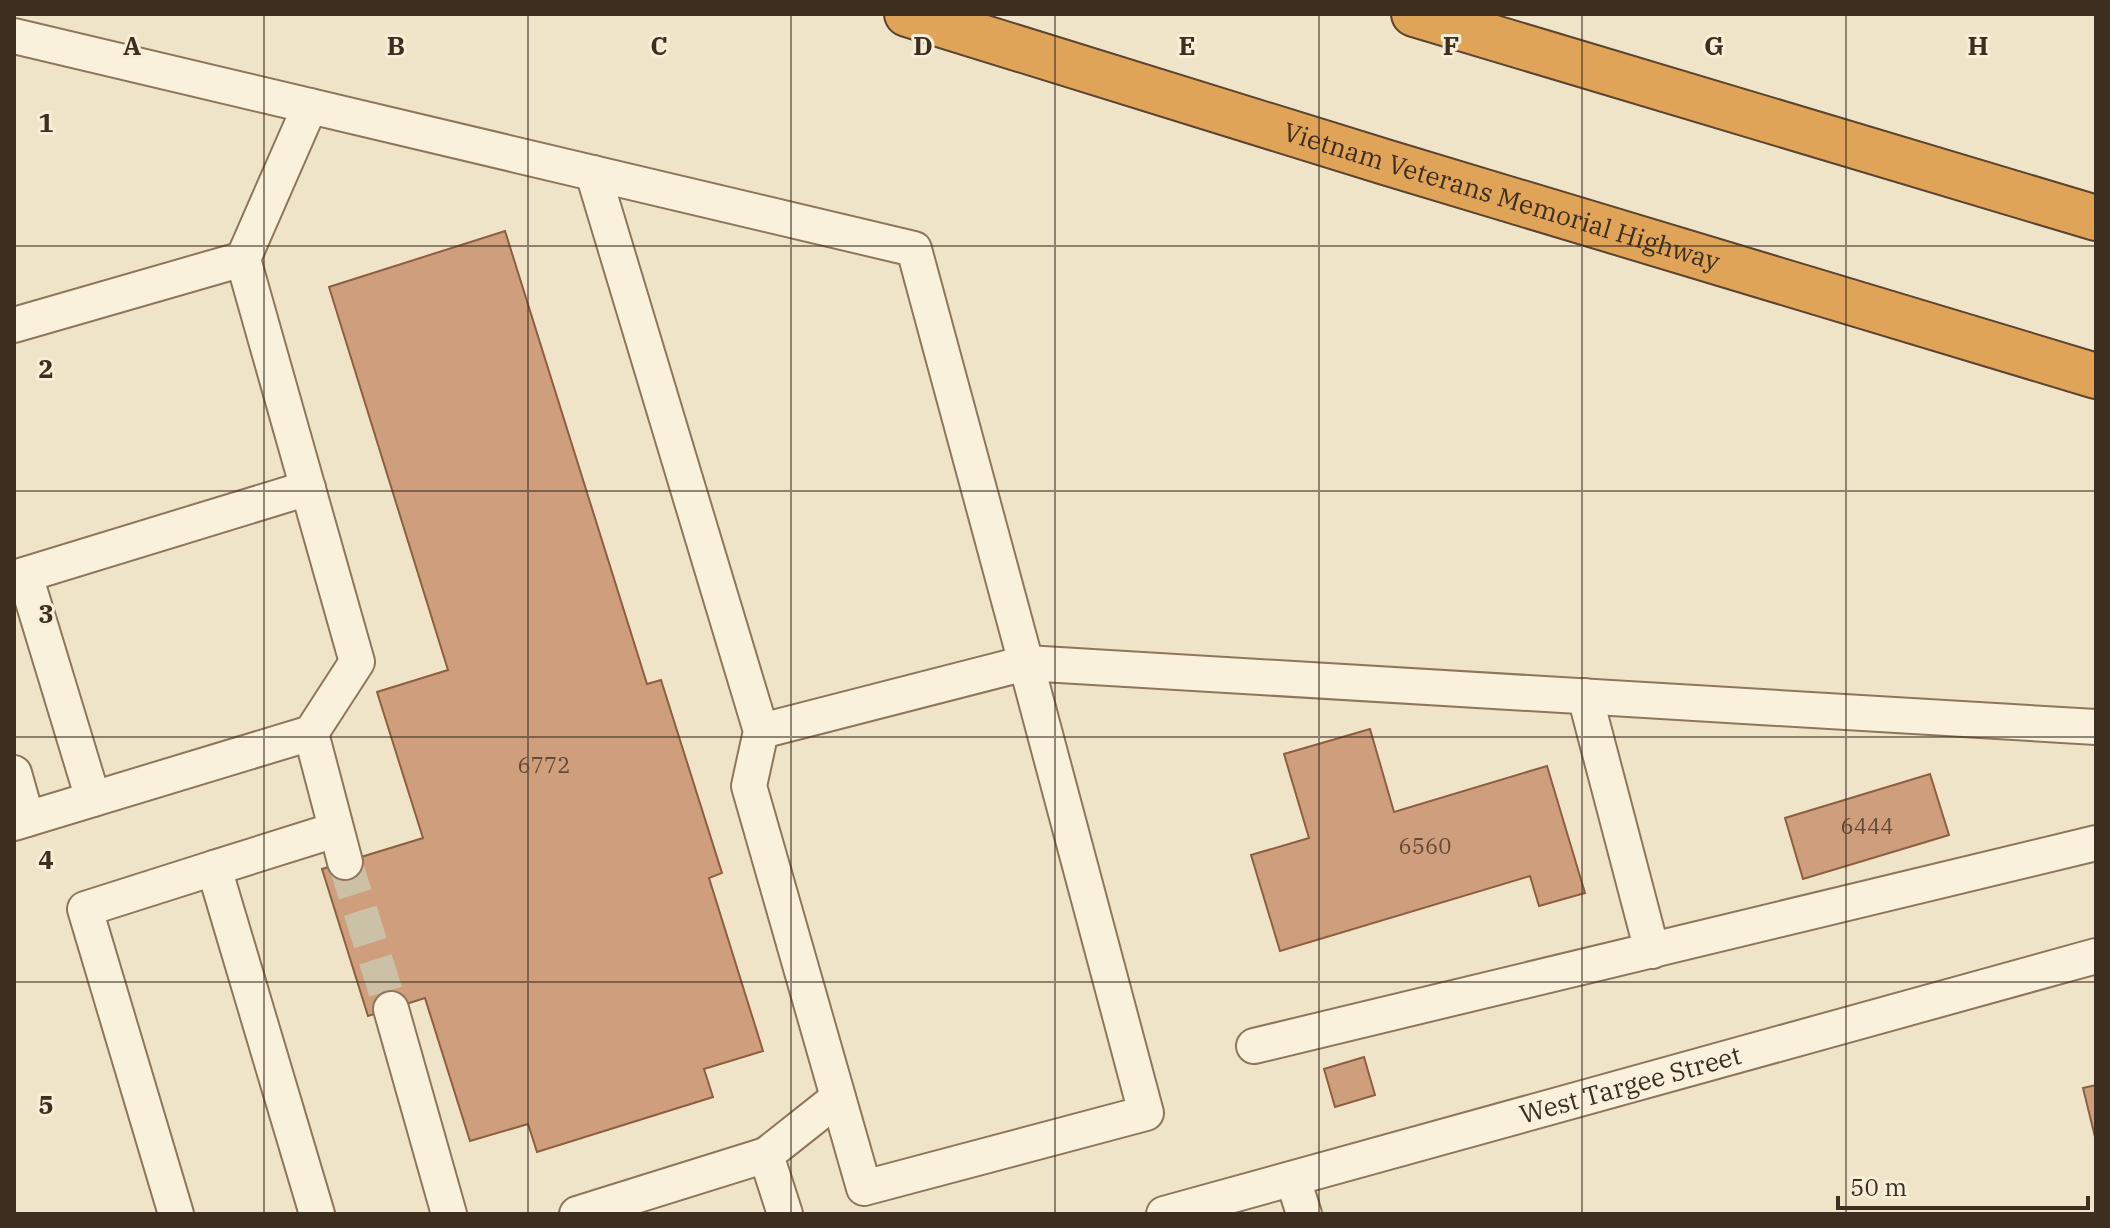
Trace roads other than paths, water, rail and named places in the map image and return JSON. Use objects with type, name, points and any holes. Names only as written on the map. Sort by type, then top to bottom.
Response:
[{"type":"highway","name":"Vietnam Veterans Memorial Highway","points":[[907,14],[1400,167],[2096,376]]},
{"type":"highway","points":[[1414,14],[2096,218]]},
{"type":"street","points":[[14,36],[310,106],[593,173],[914,249],[1146,1113],[864,1188],[749,786],[761,731],[593,173]]},
{"type":"street","points":[[14,773],[20,821],[311,733],[357,662],[243,259],[310,106]]},
{"type":"street","points":[[14,325],[243,259]]},
{"type":"street","points":[[93,799],[20,576],[308,488]]},
{"type":"street","points":[[761,731],[1026,663],[2096,727]]},
{"type":"street","points":[[1585,696],[1652,951]]},
{"type":"street","points":[[176,1214],[85,909],[214,868],[340,846],[311,733]]},
{"type":"street","points":[[1254,1046],[2096,843]]},
{"type":"street","points":[[214,868],[317,1214]]},
{"type":"street","name":"West Targee Street","points":[[1164,1214],[2096,956]]},
{"type":"street","points":[[391,1009],[449,1214]]},
{"type":"street","points":[[577,1214],[766,1155],[838,1098]]},
{"type":"street","points":[[766,1155],[785,1214]]},
{"type":"street","points":[[1293,1179],[1304,1214]]},
{"type":"tunnel","points":[[345,862],[391,1009]]}]
